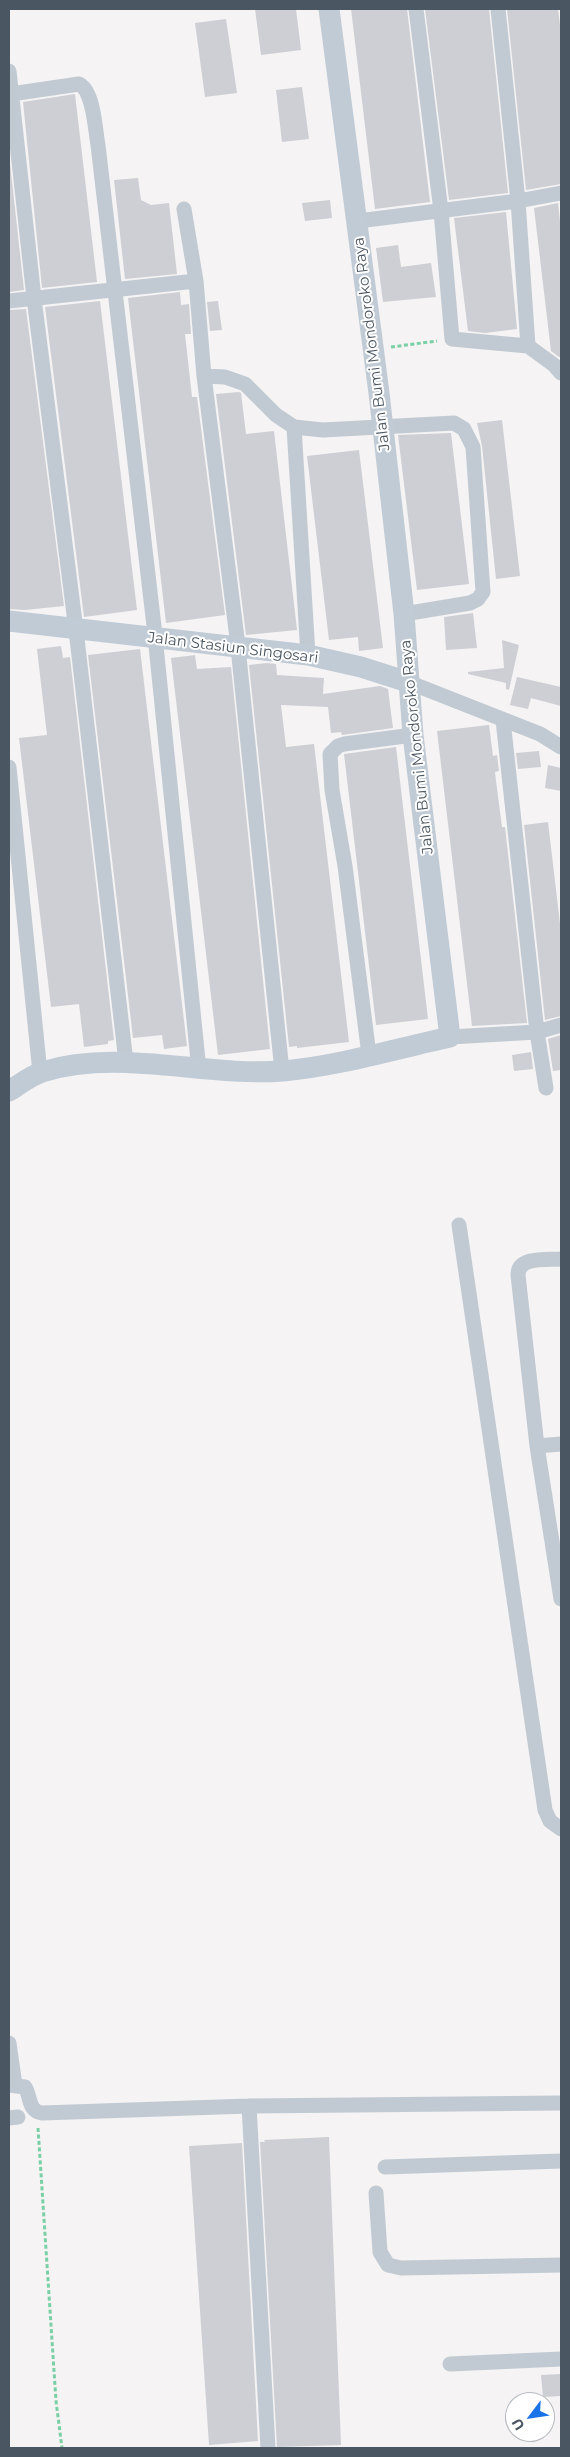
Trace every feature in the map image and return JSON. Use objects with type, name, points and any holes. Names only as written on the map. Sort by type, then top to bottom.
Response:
[{"type":"street","name":"Jalan Bumi Mondoroko Raya","points":[[329,9],[334,58],[358,221],[382,419],[404,614],[413,735],[450,1038]]},
{"type":"street","points":[[416,9],[441,212],[452,340],[528,346],[554,364],[561,373]]},
{"type":"street","points":[[498,9],[518,201],[528,346]]},
{"type":"street","points":[[9,71],[34,298],[76,630],[126,1062]]},
{"type":"street","points":[[11,94],[79,84],[87,91],[98,145],[155,638],[199,1070]]},
{"type":"street","points":[[358,221],[441,212],[561,193]]},
{"type":"street","points":[[184,209],[196,280],[204,376],[238,646],[282,1071]]},
{"type":"street","points":[[9,301],[196,280]]},
{"type":"street","points":[[204,376],[225,377],[245,384],[276,414],[294,427],[318,430],[382,419],[454,423],[464,429],[472,447],[483,592],[478,599],[470,603],[404,614]]},
{"type":"street","points":[[294,427],[308,655]]},
{"type":"street","name":"Jalan Stasiun Singosari","points":[[9,621],[308,655],[360,667],[408,682],[540,734],[561,747]]},
{"type":"street","points":[[503,720],[537,1032],[546,1088]]},
{"type":"street","points":[[370,1055],[332,790],[330,754],[338,746],[344,744],[413,735]]},
{"type":"street","points":[[9,767],[40,1073]]},
{"type":"street","points":[[9,1091],[40,1073],[84,1064],[126,1062],[199,1070],[282,1071],[450,1038],[537,1032],[561,1025]]},
{"type":"street","points":[[459,1225],[545,1810],[550,1821],[561,1828]]},
{"type":"street","points":[[561,1259],[525,1262],[518,1271],[536,1446],[561,1600]]},
{"type":"street","points":[[536,1446],[561,1444]]},
{"type":"street","points":[[9,2043],[12,2085],[25,2087],[31,2107],[37,2112],[249,2106],[561,2103]]},
{"type":"street","points":[[249,2106],[268,2448]]},
{"type":"street","points":[[385,2167],[561,2161]]},
{"type":"street","points":[[376,2193],[380,2252],[384,2260],[394,2268],[561,2265]]},
{"type":"street","points":[[450,2364],[561,2359]]},
{"type":"path","points":[[374,360],[452,340]]},
{"type":"path","points":[[37,2112],[56,2401],[62,2448]]},
{"type":"building","points":[[255,9],[296,9],[301,50],[261,55]]},
{"type":"building","points":[[351,9],[407,9],[430,202],[375,209]]},
{"type":"building","points":[[425,9],[489,9],[508,193],[449,200]]},
{"type":"building","points":[[507,9],[558,9],[561,33],[561,184],[526,190]]},
{"type":"building","points":[[226,19],[237,93],[205,97],[195,23]]},
{"type":"building","points":[[302,87],[309,139],[282,142],[276,90]]},
{"type":"building","points":[[75,94],[97,282],[42,288],[23,102]]},
{"type":"building","points":[[9,154],[24,290],[9,292]]},
{"type":"building","points":[[138,178],[141,200],[151,205],[169,203],[177,274],[125,279],[114,180]]},
{"type":"building","points":[[330,200],[332,218],[305,221],[302,203]]},
{"type":"building","points":[[558,203],[561,231],[561,357],[551,351],[534,208]]},
{"type":"building","points":[[506,212],[517,329],[485,333],[468,331],[454,218]]},
{"type":"building","points":[[398,245],[401,267],[431,263],[436,297],[383,302],[376,248]]},
{"type":"building","points":[[180,292],[181,305],[189,304],[191,334],[185,334],[192,397],[197,397],[225,615],[166,623],[128,298]]},
{"type":"building","points":[[100,301],[137,610],[84,617],[45,307]]},
{"type":"building","points":[[218,301],[222,330],[210,331],[207,302]]},
{"type":"building","points":[[26,309],[64,606],[25,610],[9,609],[9,310]]},
{"type":"building","points":[[241,393],[246,434],[274,431],[297,630],[246,635],[216,394]]},
{"type":"building","points":[[502,420],[520,576],[496,579],[482,446],[477,423]]},
{"type":"building","points":[[451,433],[469,584],[417,590],[398,435]]},
{"type":"building","points":[[359,450],[383,648],[359,651],[358,637],[329,640],[307,456]]},
{"type":"building","points":[[473,613],[477,648],[446,650],[444,617]]},
{"type":"building","points":[[502,640],[519,645],[509,690],[506,689],[506,683],[468,674],[468,672],[504,668]]},
{"type":"building","points":[[61,646],[63,658],[70,657],[114,1040],[108,1041],[108,1044],[84,1047],[79,1004],[51,1007],[19,738],[47,735],[37,649]]},
{"type":"building","points":[[140,649],[187,1046],[164,1049],[162,1035],[133,1038],[88,655]]},
{"type":"building","points":[[195,655],[197,669],[231,667],[270,1049],[218,1055],[171,658]]},
{"type":"building","points":[[276,664],[277,675],[324,678],[323,694],[380,686],[388,689],[393,728],[342,735],[341,732],[331,733],[328,707],[281,705],[286,747],[314,744],[349,1042],[297,1048],[297,1046],[289,1047],[249,665]]},
{"type":"building","points":[[517,677],[561,687],[561,706],[531,698],[528,709],[510,705]]},
{"type":"building","points":[[489,725],[493,756],[497,755],[499,771],[495,772],[496,781],[502,827],[505,827],[527,1023],[472,1026],[437,731]]},
{"type":"building","points":[[396,747],[428,1019],[376,1025],[344,754]]},
{"type":"building","points":[[539,751],[541,767],[518,769],[516,753]]},
{"type":"building","points":[[548,765],[561,768],[561,791],[545,788]]},
{"type":"building","points":[[548,822],[561,932],[561,1016],[545,1020],[524,825]]},
{"type":"building","points":[[561,1035],[561,1070],[553,1071],[548,1039]]},
{"type":"building","points":[[531,1052],[533,1069],[514,1071],[512,1055]]},
{"type":"building","points":[[329,2137],[341,2445],[277,2447],[260,2142],[265,2142],[264,2140]]},
{"type":"building","points":[[242,2143],[258,2441],[209,2445],[189,2146]]},
{"type":"building","points":[[561,2374],[561,2396],[555,2396],[555,2392],[543,2392],[541,2375]]}]
